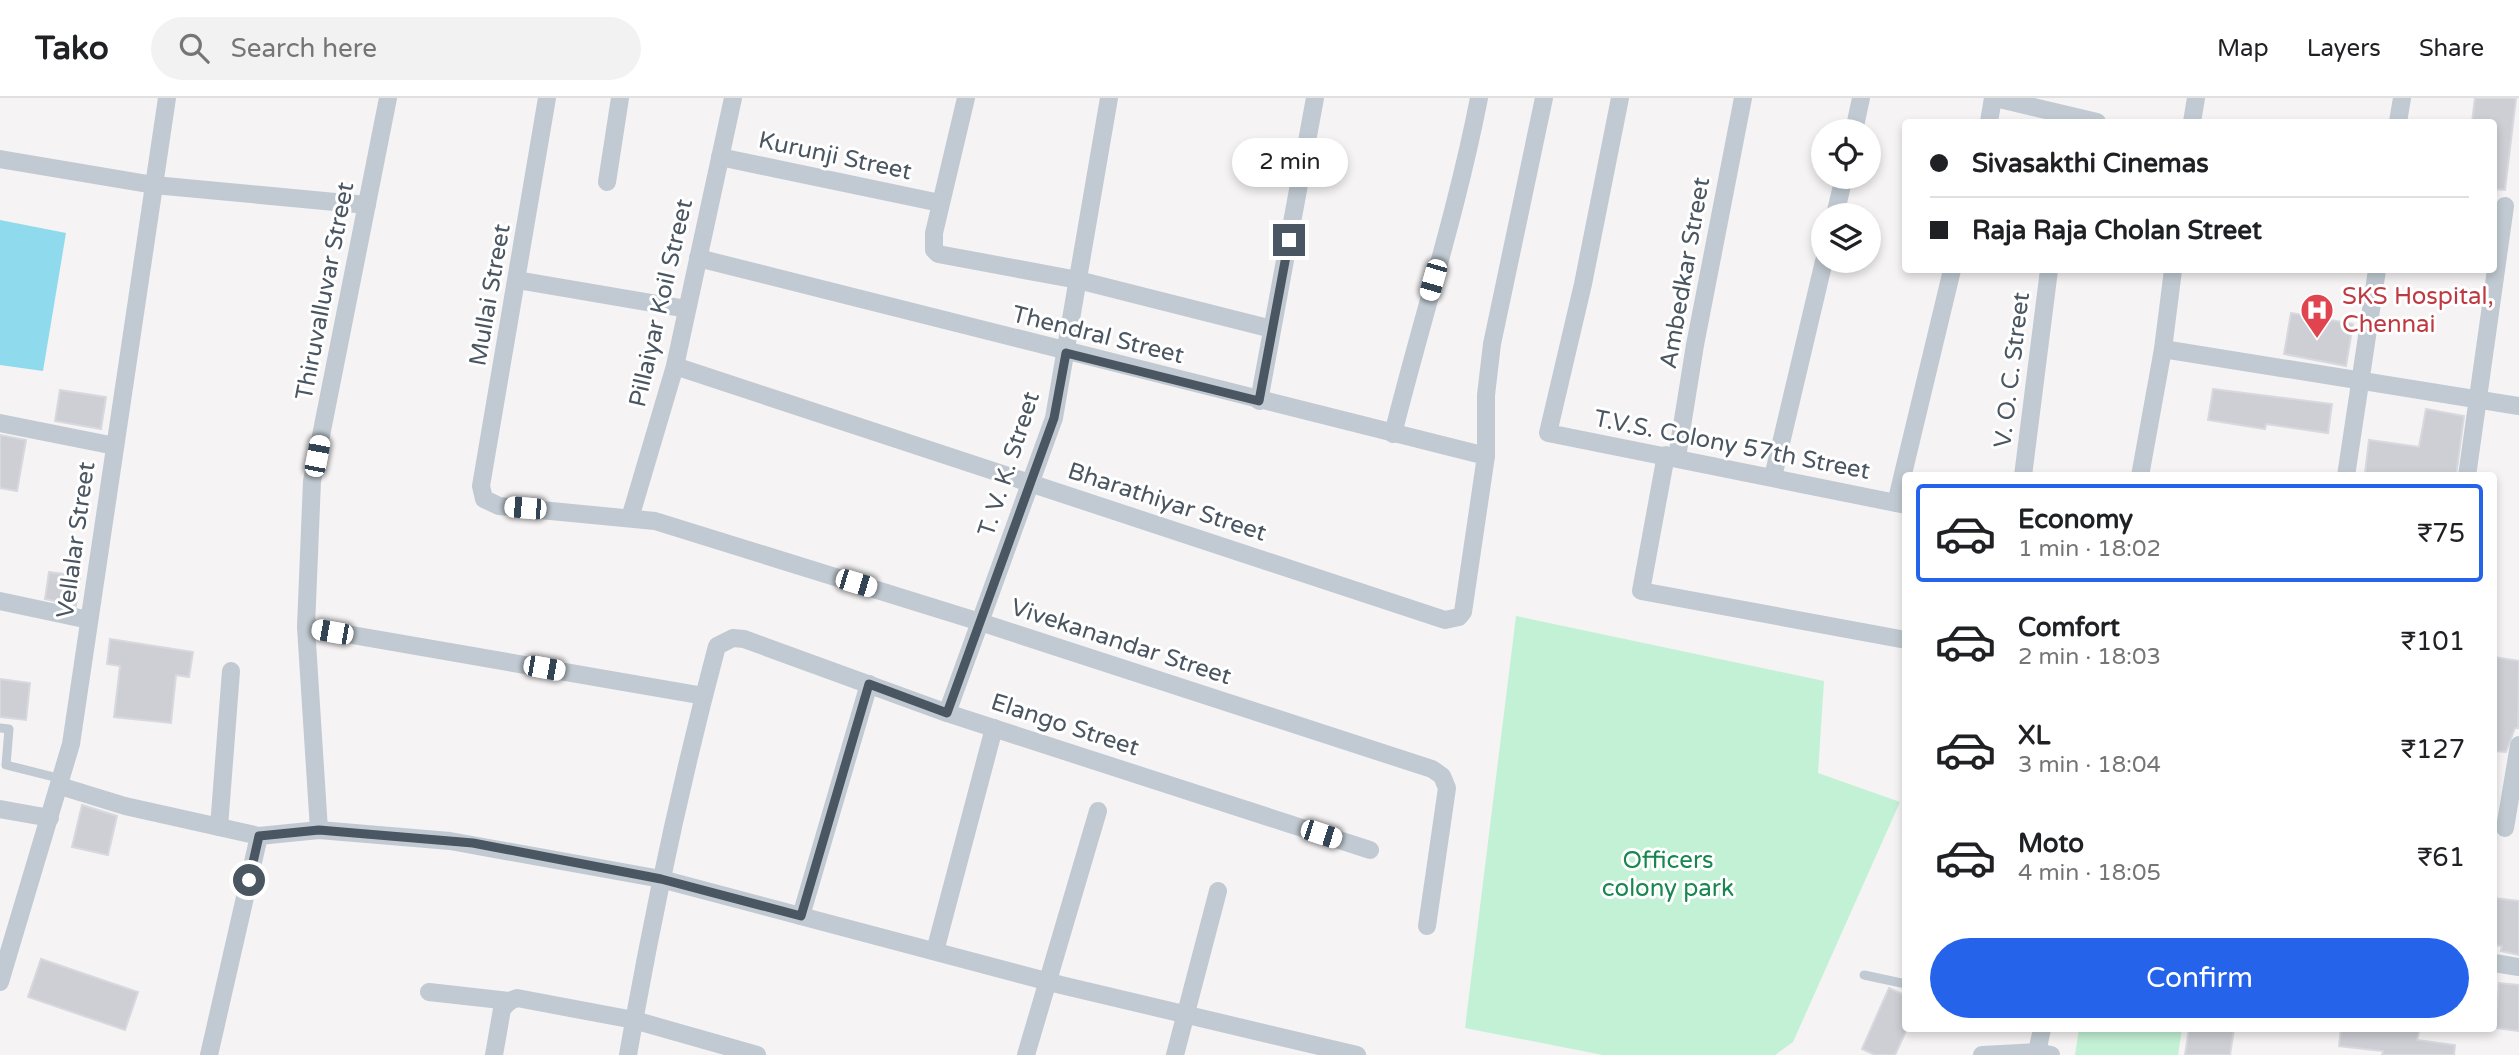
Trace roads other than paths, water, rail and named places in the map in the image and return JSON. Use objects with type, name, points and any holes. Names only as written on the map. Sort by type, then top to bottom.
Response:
[{"type":"street","name":"Vellalar Street","points":[[0,982],[71,744],[167,98]]},
{"type":"street","name":"Thiruvalluvar Street","points":[[319,830],[306,627],[312,481],[388,98]]},
{"type":"street","name":"Mullai Street","points":[[484,499],[481,486],[547,98]]},
{"type":"street","points":[[607,182],[621,98]]},
{"type":"street","name":"Pillaiyar Koil Street","points":[[630,518],[675,366],[733,98]]},
{"type":"street","points":[[966,98],[933,241],[938,254],[1078,280],[1272,329]]},
{"type":"street","name":"T. V. K. Street","points":[[947,713],[1054,418],[1109,98]]},
{"type":"street","points":[[1259,401],[1315,98]]},
{"type":"street","points":[[1393,435],[1426,303],[1466,162],[1479,98]]},
{"type":"street","points":[[1486,456],[1486,395],[1492,344],[1544,98]]},
{"type":"street","name":"T.V.S. Colony 57th Street","points":[[1620,98],[1583,284],[1548,433],[1901,504]]},
{"type":"street","name":"Ambedkar Street","points":[[1743,98],[1641,591],[1902,639]]},
{"type":"street","points":[[1857,119],[1861,98]]},
{"type":"street","points":[[1990,119],[1994,98],[2061,119]]},
{"type":"street","points":[[2192,119],[2196,98]]},
{"type":"street","points":[[2398,119],[2402,98]]},
{"type":"street","name":"Kurunji Street","points":[[720,157],[940,203]]},
{"type":"street","points":[[0,159],[154,185],[368,205]]},
{"type":"street","points":[[2497,263],[2505,206]]},
{"type":"street","name":"Thendral Street","points":[[698,258],[1066,353],[1486,456]]},
{"type":"street","points":[[1773,477],[1821,273]]},
{"type":"street","points":[[1908,472],[1951,273]]},
{"type":"street","name":"V. O. C. Street","points":[[2023,472],[2037,385],[2049,273]]},
{"type":"street","points":[[2141,472],[2163,349],[2173,273]]},
{"type":"street","points":[[2347,472],[2377,273]]},
{"type":"street","points":[[2468,472],[2496,273]]},
{"type":"street","points":[[517,280],[687,309]]},
{"type":"street","points":[[2163,349],[2519,406]]},
{"type":"street","name":"Bharathiyar Street","points":[[675,366],[1445,620],[1459,617],[1463,612],[1486,456]]},
{"type":"street","points":[[0,423],[115,446]]},
{"type":"street","name":"Vivekanandar Street","points":[[484,499],[499,506],[655,521],[981,622],[1432,769],[1443,776],[1447,788],[1427,926]]},
{"type":"street","points":[[0,601],[89,620]]},
{"type":"street","points":[[306,627],[704,696]]},
{"type":"street","name":"Elango Street","points":[[628,1055],[661,879],[704,696],[717,646],[733,638],[744,639],[947,713],[1370,850]]},
{"type":"street","points":[[219,827],[231,671]]},
{"type":"street","points":[[801,916],[869,684]]},
{"type":"street","points":[[935,951],[994,728]]},
{"type":"street","points":[[2506,828],[2519,746]]},
{"type":"street","points":[[61,782],[125,806],[259,836],[319,830],[473,843],[661,879],[1048,982],[1186,1014],[1310,1049],[1357,1055]]},
{"type":"street","points":[[0,809],[50,818]]},
{"type":"street","points":[[1026,1055],[1098,811]]},
{"type":"street","points":[[209,1055],[259,836]]},
{"type":"street","points":[[1175,1055],[1218,891]]},
{"type":"street","points":[[2497,963],[2519,967]]},
{"type":"street","points":[[429,992],[510,1001]]},
{"type":"street","points":[[494,1055],[502,1009],[517,998],[634,1020],[757,1055]]},
{"type":"street","points":[[1982,1055],[2044,1054],[2042,1032]]},
{"type":"lane","points":[[0,728],[9,729],[6,765],[61,782]]},
{"type":"lane","points":[[1864,975],[1902,983]]},
{"type":"water","points":[[0,220],[66,233],[43,371],[0,365]]},
{"type":"place","name":"SKS Hospital, Chennai","points":[[2317,340]]},
{"type":"park label","name":"Officers colony park","points":[[1668,874]]}]
